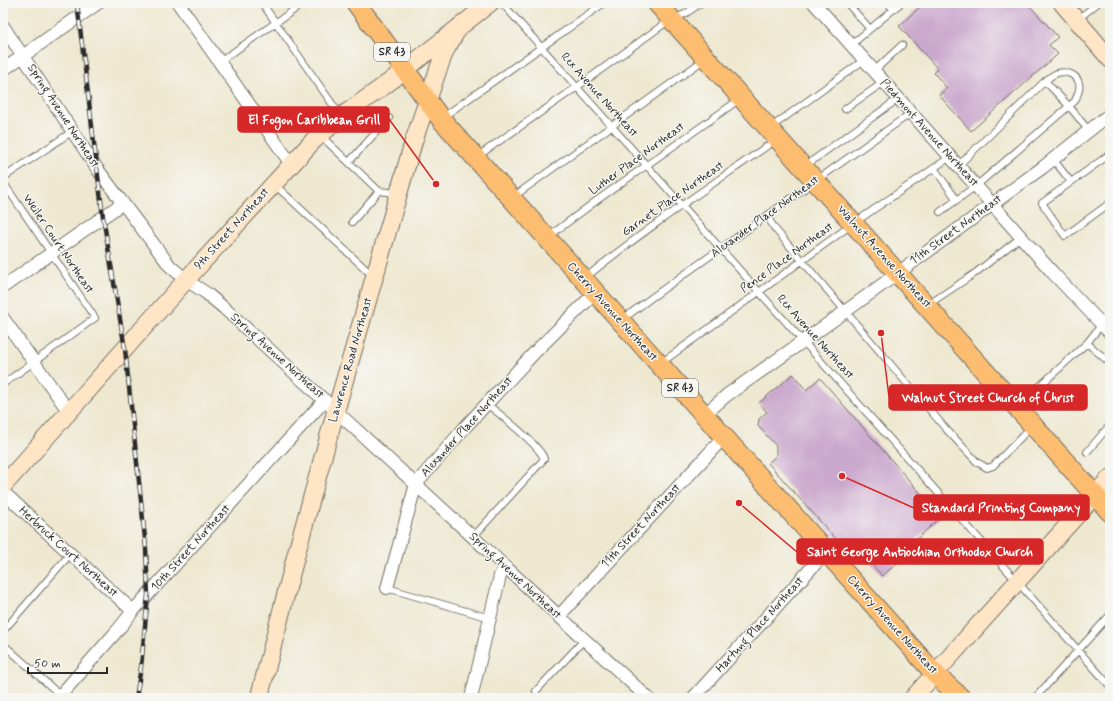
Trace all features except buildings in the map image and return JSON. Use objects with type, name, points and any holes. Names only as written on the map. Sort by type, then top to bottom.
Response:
[{"type":"main road","name":"Cherry Avenue Northeast","points":[[356,3],[440,119],[935,674],[961,698]]},
{"type":"main road","name":"Walnut Avenue Northeast","points":[[657,3],[1110,512]]},
{"type":"street","points":[[3,70],[98,3]]},
{"type":"street","points":[[178,3],[291,164]]},
{"type":"street","name":"9th Street Northeast","points":[[3,486],[273,183],[319,135],[490,3]]},
{"type":"street","name":"Piedmont Avenue Northeast","points":[[814,3],[1053,273],[1108,325]]},
{"type":"street","points":[[1062,3],[1110,59]]},
{"type":"street","name":"Spring Avenue Northeast","points":[[3,26],[98,170],[170,266],[186,280],[206,293],[224,308],[648,698]]},
{"type":"street","name":"Lawrence Road Northeast","points":[[259,698],[292,570],[330,405],[375,277],[427,101],[445,51],[459,27]]},
{"type":"street","name":"11th Street Northeast","points":[[704,415],[727,395],[846,311],[897,272],[992,204],[1053,159],[1110,114]]},
{"type":"street","points":[[3,287],[123,203]]},
{"type":"street","name":"Alexander Place Northeast","points":[[387,588],[416,484],[535,352],[589,286]]},
{"type":"street","points":[[3,318],[69,412]]},
{"type":"street","name":"10th Street Northeast","points":[[59,697],[133,611],[330,405]]},
{"type":"street","name":"11th Street Northeast","points":[[559,616],[724,437]]},
{"type":"street","points":[[913,698],[1110,478]]},
{"type":"street","name":"Herbruck Court Northeast","points":[[3,492],[133,611]]},
{"type":"street","name":"Hartung Place Northeast","points":[[693,698],[826,552]]},
{"type":"street","points":[[471,698],[500,576],[505,567]]},
{"type":"lane","points":[[262,3],[342,116]]},
{"type":"lane","points":[[219,62],[304,3]]},
{"type":"lane","name":"Rex Avenue Northeast","points":[[502,3],[722,248],[1110,686]]},
{"type":"lane","points":[[440,119],[604,3]]},
{"type":"lane","points":[[475,158],[578,87],[671,19],[685,14],[701,3]]},
{"type":"lane","points":[[847,3],[870,29]]},
{"type":"lane","points":[[888,3],[894,9]]},
{"type":"lane","points":[[851,45],[901,3]]},
{"type":"lane","points":[[1077,20],[1098,3]]},
{"type":"lane","points":[[874,71],[902,45]]},
{"type":"lane","points":[[511,198],[706,58]]},
{"type":"lane","name":"Garnet Place Northeast","points":[[589,286],[607,260],[683,205],[774,134],[864,60]]},
{"type":"lane","name":"Pence Place Northeast","points":[[659,364],[854,223],[934,168],[954,161],[1045,81],[1056,74],[1067,72],[1074,76],[1079,82],[1079,92],[1075,101],[1069,106]]},
{"type":"lane","points":[[1045,81],[1069,106],[1089,131]]},
{"type":"lane","points":[[845,109],[884,82]]},
{"type":"lane","name":"Luther Place Northeast","points":[[547,239],[647,165],[742,98]]},
{"type":"lane","points":[[810,174],[898,99]]},
{"type":"lane","points":[[940,212],[976,186],[1069,106]]},
{"type":"lane","name":"Alexander Place Northeast","points":[[620,321],[767,216],[810,174],[911,113]]},
{"type":"lane","points":[[348,162],[389,118]]},
{"type":"lane","points":[[3,178],[73,131]]},
{"type":"lane","points":[[319,135],[379,191],[399,193]]},
{"type":"lane","points":[[1110,154],[1042,203],[1065,236],[1110,203]]},
{"type":"lane","points":[[1053,159],[1071,182]]},
{"type":"lane","points":[[934,168],[957,200]]},
{"type":"lane","name":"Weiler Court Northeast","points":[[3,182],[95,318],[34,362]]},
{"type":"lane","points":[[273,183],[375,277]]},
{"type":"lane","points":[[352,222],[379,191]]},
{"type":"lane","points":[[767,216],[775,229],[946,429],[977,462],[987,468],[993,466],[1033,425]]},
{"type":"lane","points":[[927,305],[974,274],[1021,237]]},
{"type":"lane","points":[[1017,407],[1108,325]]},
{"type":"lane","points":[[1087,343],[1110,363]]},
{"type":"lane","points":[[3,384],[34,362]]},
{"type":"lane","points":[[473,537],[544,459],[543,455],[535,446],[487,404]]},
{"type":"lane","points":[[1087,452],[1110,426]]},
{"type":"lane","points":[[3,631],[71,553]]},
{"type":"lane","points":[[387,588],[490,618]]},
{"type":"lane","points":[[1034,698],[1110,615]]},
{"type":"lane","points":[[536,691],[584,640]]},
{"type":"lane","points":[[3,644],[59,697]]},
{"type":"railway","points":[[77,3],[103,217],[125,349],[146,548],[148,595],[141,667],[136,698]]},
{"type":"place","name":"El Fogon Caribbean Grill","points":[[436,184]]},
{"type":"place","name":"Walnut Street Church of Christ","points":[[881,333]]},
{"type":"place","name":"Standard Printing Company","points":[[842,476]]},
{"type":"place","name":"Saint George Antiochian Orthodox Church","points":[[739,503]]}]
